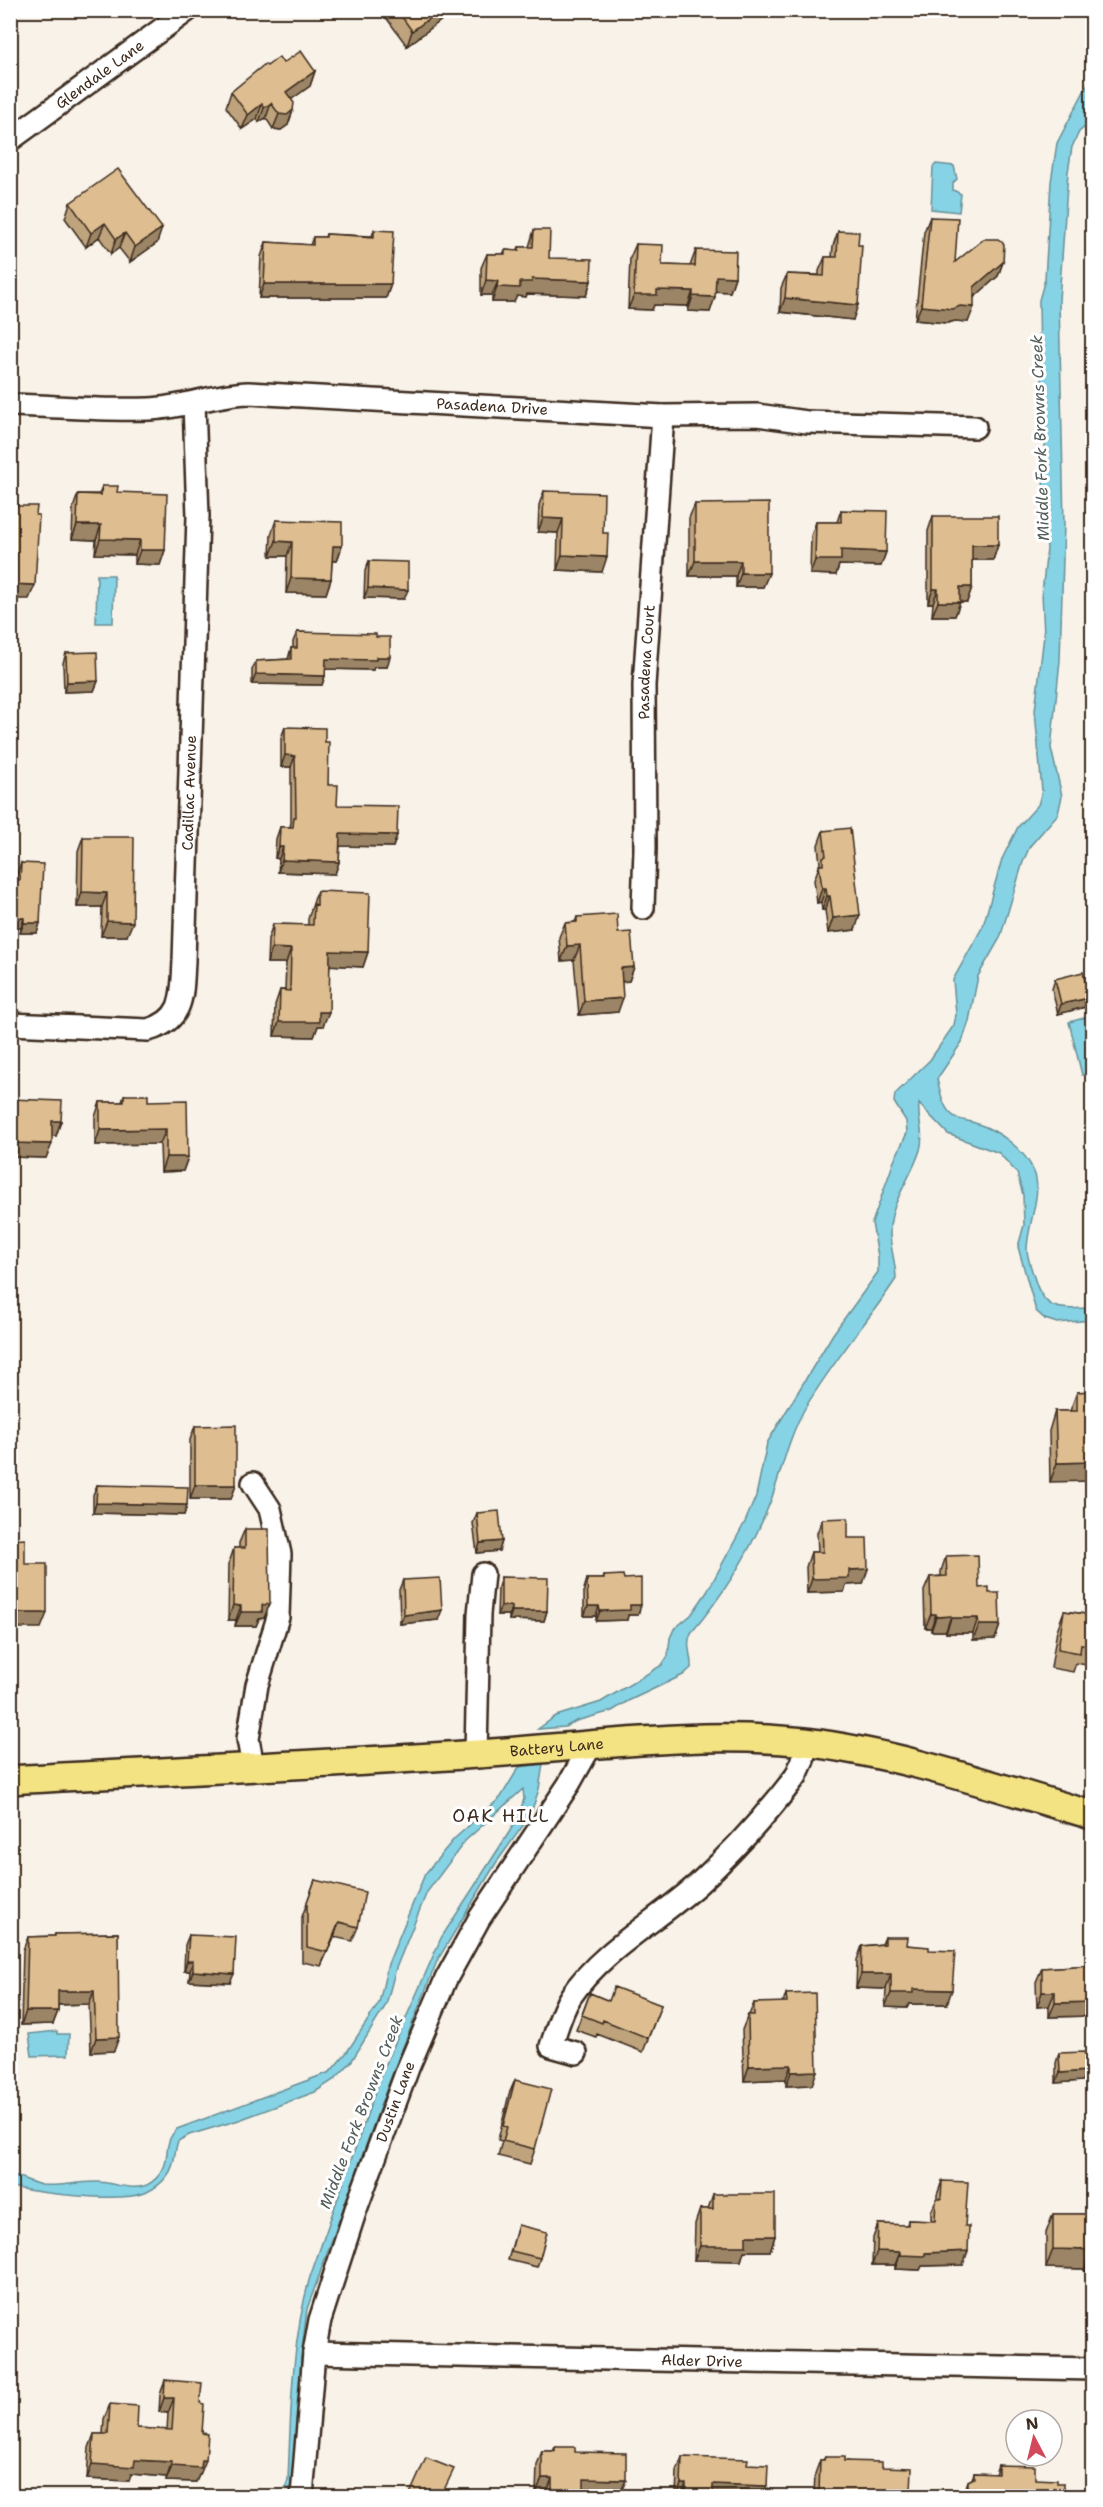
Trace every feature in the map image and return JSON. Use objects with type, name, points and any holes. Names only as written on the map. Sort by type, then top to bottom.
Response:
[{"type":"main road","name":"Battery Lane","points":[[10,1780],[476,1754],[710,1738],[806,1742],[883,1757],[1092,1815]]},
{"type":"street","name":"Glendale Lane","points":[[10,140],[188,10]]},
{"type":"street","name":"Pasadena Drive","points":[[10,405],[148,409],[194,403],[213,396],[248,393],[663,416],[757,415],[807,422],[975,427]]},
{"type":"street","name":"Cadillac Avenue","points":[[10,1024],[148,1030],[162,1026],[173,1018],[179,1006],[184,949],[198,516],[194,403]]},
{"type":"street","name":"Pasadena Court","points":[[643,908],[644,686],[663,416]]},
{"type":"street","points":[[253,1483],[270,1509],[280,1554],[278,1617],[257,1686],[249,1739],[253,1767]]},
{"type":"street","points":[[476,1754],[479,1614],[483,1574]]},
{"type":"street","points":[[576,2053],[551,2046],[564,2010],[579,1985],[615,1951],[697,1884],[725,1857],[796,1776],[803,1760],[806,1742]]},
{"type":"street","name":"Dustin Lane","points":[[302,2496],[314,2353],[332,2280],[408,2068],[446,1979],[479,1919],[569,1784],[591,1745]]},
{"type":"street","name":"Alder Drive","points":[[314,2353],[1092,2369]]},
{"type":"water","points":[[1092,76],[1092,121],[1079,132],[1072,147],[1068,172],[1059,300],[1064,524],[1060,660],[1051,748],[1062,796],[1058,814],[1030,846],[1000,938],[978,976],[969,1021],[962,1042],[937,1079],[943,1101],[953,1116],[984,1126],[1010,1141],[1030,1164],[1037,1190],[1027,1253],[1039,1291],[1050,1304],[1056,1307],[1092,1308],[1092,1320],[1057,1323],[1045,1319],[1036,1311],[1018,1247],[1024,1225],[1023,1195],[1017,1173],[999,1153],[948,1134],[919,1104],[922,1138],[920,1150],[897,1201],[891,1222],[890,1239],[896,1279],[804,1410],[764,1518],[746,1554],[726,1587],[691,1633],[689,1647],[691,1668],[683,1675],[612,1711],[576,1721],[565,1727],[538,1729],[556,1716],[601,1702],[662,1665],[668,1656],[670,1638],[674,1629],[691,1615],[707,1592],[745,1522],[756,1496],[767,1443],[833,1334],[878,1272],[878,1256],[872,1223],[894,1161],[907,1133],[906,1121],[894,1102],[895,1094],[930,1060],[954,1025],[956,1014],[953,980],[983,926],[1002,859],[1018,827],[1038,805],[1042,791],[1035,711],[1044,635],[1042,592],[1047,549],[1043,490],[1046,429],[1040,364],[1039,300],[1045,279],[1051,182],[1057,143]]},
{"type":"water","points":[[936,164],[954,166],[957,179],[953,183],[953,190],[961,194],[959,212],[931,209],[933,167]]},
{"type":"water","points":[[97,575],[114,575],[113,623],[96,623]]},
{"type":"water","points":[[1088,1017],[1092,1035],[1092,1072],[1082,1075],[1069,1022]]},
{"type":"water","points":[[543,1764],[539,1789],[530,1816],[496,1863],[437,1961],[385,2093],[307,2309],[301,2359],[294,2488],[285,2488],[288,2480],[295,2352],[310,2277],[381,2075],[441,1938],[517,1820],[524,1799],[523,1789],[465,1841],[427,1892],[396,1968],[386,2005],[351,2062],[335,2079],[315,2092],[239,2120],[189,2135],[178,2141],[170,2172],[160,2184],[145,2193],[133,2196],[98,2197],[40,2192],[11,2187],[11,2176],[42,2185],[91,2182],[133,2187],[146,2185],[163,2170],[169,2141],[177,2129],[330,2072],[347,2052],[379,2003],[388,1964],[425,1874],[454,1839],[501,1797],[519,1767]]},
{"type":"water","points":[[57,2031],[57,2034],[69,2034],[68,2055],[32,2056],[29,2034]]},
{"type":"building","points":[[397,10],[441,10],[412,31]]},
{"type":"building","points":[[301,51],[315,71],[286,92],[294,103],[293,110],[287,115],[279,114],[271,103],[264,108],[262,104],[248,115],[231,92],[265,64],[267,66],[279,57],[283,63]]},
{"type":"building","points":[[118,169],[162,228],[135,247],[125,233],[116,239],[105,223],[91,233],[70,203]]},
{"type":"building","points":[[930,217],[958,218],[955,262],[984,239],[998,239],[1004,244],[1003,262],[974,287],[974,307],[960,306],[953,309],[921,306]]},
{"type":"building","points":[[374,230],[394,231],[391,284],[264,284],[266,242],[313,245],[313,237],[326,237],[326,234],[374,237]]},
{"type":"building","points":[[534,230],[550,230],[549,258],[592,259],[591,281],[532,279],[532,282],[520,282],[520,288],[497,287],[498,281],[486,280],[487,254],[505,254],[505,250],[519,251],[519,247],[533,247]]},
{"type":"building","points":[[838,231],[859,232],[858,245],[862,245],[858,305],[785,298],[787,274],[824,276],[825,257],[837,257]]},
{"type":"building","points":[[636,244],[663,245],[662,265],[695,266],[696,250],[736,251],[735,277],[716,276],[715,297],[693,296],[693,291],[657,290],[657,295],[634,295]]},
{"type":"building","points":[[102,486],[118,486],[117,492],[167,494],[165,550],[140,550],[140,540],[100,539],[101,525],[77,525],[78,494],[101,495]]},
{"type":"building","points":[[544,491],[604,493],[603,533],[608,533],[607,557],[562,555],[563,519],[543,518]]},
{"type":"building","points":[[769,503],[769,573],[741,573],[741,561],[695,561],[695,504]]},
{"type":"building","points":[[10,506],[37,506],[36,515],[39,515],[35,585],[10,584]]},
{"type":"building","points":[[841,510],[887,511],[886,552],[841,550],[841,560],[815,560],[816,522],[841,522]]},
{"type":"building","points":[[933,516],[998,516],[998,545],[972,545],[972,587],[960,587],[960,602],[938,602],[938,589],[933,589]]},
{"type":"building","points":[[276,520],[342,522],[342,546],[333,546],[331,579],[291,578],[292,542],[276,541]]},
{"type":"building","points":[[369,561],[408,562],[408,590],[368,588]]},
{"type":"building","points":[[297,632],[376,634],[376,637],[390,637],[390,657],[376,657],[376,660],[326,659],[325,676],[256,674],[256,661],[291,659],[291,648],[297,648]]},
{"type":"building","points":[[97,652],[98,681],[67,682],[66,653]]},
{"type":"building","points":[[285,727],[325,728],[325,742],[329,742],[328,785],[338,785],[337,805],[398,806],[397,835],[340,834],[339,862],[282,860],[283,847],[279,847],[280,827],[293,827],[294,817],[296,817],[295,756],[285,755]]},
{"type":"building","points":[[850,828],[860,915],[833,918],[830,896],[827,896],[826,888],[822,888],[819,865],[823,865],[823,857],[826,856],[823,831]]},
{"type":"building","points":[[83,837],[134,837],[133,922],[107,921],[107,893],[82,892]]},
{"type":"building","points":[[21,863],[43,864],[40,923],[24,923],[24,918],[13,917],[13,912],[10,912],[10,880],[20,880]]},
{"type":"building","points":[[317,891],[370,893],[368,952],[330,951],[329,1012],[319,1012],[319,1022],[279,1022],[280,990],[290,991],[291,949],[272,948],[273,924],[313,925]]},
{"type":"building","points":[[617,914],[618,933],[631,932],[634,967],[621,968],[623,998],[584,1001],[580,945],[567,946],[565,923],[577,922],[577,917]]},
{"type":"building","points":[[1083,972],[1089,998],[1061,1004],[1055,979]]},
{"type":"building","points":[[124,1095],[148,1095],[148,1101],[187,1100],[188,1157],[166,1157],[166,1129],[100,1130],[100,1102],[124,1102]]},
{"type":"building","points":[[10,1099],[62,1101],[61,1121],[52,1121],[52,1144],[12,1143]]},
{"type":"building","points":[[1092,1391],[1092,1462],[1057,1463],[1055,1411],[1077,1411],[1077,1392]]},
{"type":"building","points":[[236,1425],[236,1485],[195,1485],[195,1426]]},
{"type":"building","points":[[97,1485],[188,1487],[187,1505],[96,1503]]},
{"type":"building","points":[[499,1511],[502,1541],[480,1543],[477,1513]]},
{"type":"building","points":[[848,1518],[848,1538],[867,1538],[868,1569],[849,1570],[849,1578],[812,1579],[811,1552],[823,1552],[822,1519]]},
{"type":"building","points":[[245,1529],[269,1529],[270,1604],[262,1605],[262,1612],[241,1612],[241,1606],[233,1605],[234,1548],[245,1548]]},
{"type":"building","points":[[25,1539],[25,1564],[47,1564],[47,1613],[10,1613],[10,1540]]},
{"type":"building","points":[[978,1555],[979,1588],[989,1587],[989,1593],[999,1593],[1000,1625],[979,1625],[978,1618],[936,1617],[936,1614],[931,1614],[930,1577],[947,1576],[946,1556]]},
{"type":"building","points":[[623,1575],[624,1579],[641,1578],[641,1605],[630,1605],[630,1610],[600,1611],[599,1606],[588,1606],[587,1579],[604,1579],[604,1576]]},
{"type":"building","points":[[501,1577],[548,1578],[547,1611],[512,1611],[512,1606],[501,1606]]},
{"type":"building","points":[[440,1578],[442,1610],[404,1615],[403,1580]]},
{"type":"building","points":[[1064,1611],[1092,1615],[1092,1646],[1081,1644],[1080,1653],[1058,1649]]},
{"type":"building","points":[[315,1880],[365,1892],[358,1927],[339,1922],[327,1952],[307,1947],[307,1902]]},
{"type":"building","points":[[118,1933],[119,2037],[96,2038],[94,1991],[58,1991],[58,2011],[26,2011],[28,1937]]},
{"type":"building","points":[[189,1935],[236,1937],[234,1974],[193,1971],[193,1961],[187,1961]]},
{"type":"building","points":[[885,1937],[908,1937],[907,1945],[929,1947],[929,1950],[955,1951],[952,1990],[913,1989],[913,1993],[891,1993],[891,1974],[861,1974],[862,1946],[885,1944]]},
{"type":"building","points":[[1092,1965],[1092,2002],[1055,2003],[1055,1992],[1042,1992],[1042,1968]]},
{"type":"building","points":[[614,1987],[661,2005],[648,2038],[603,2020],[602,2023],[582,2015],[590,1993],[609,2001]]},
{"type":"building","points":[[815,1993],[817,2071],[791,2072],[791,2065],[749,2066],[748,2015],[754,2015],[754,2003],[787,2002],[786,1994]]},
{"type":"building","points":[[1085,2052],[1086,2071],[1060,2073],[1059,2053]]},
{"type":"building","points":[[515,2080],[551,2089],[535,2149],[503,2141],[507,2127],[503,2126]]},
{"type":"building","points":[[942,2181],[968,2182],[965,2226],[969,2226],[968,2251],[925,2253],[925,2256],[877,2251],[878,2224],[908,2225],[908,2220],[935,2221],[936,2199],[941,2199]]},
{"type":"building","points":[[713,2194],[775,2194],[775,2236],[746,2236],[746,2246],[700,2246],[700,2209],[713,2209]]},
{"type":"building","points":[[1053,2214],[1092,2214],[1092,2250],[1053,2249]]},
{"type":"building","points":[[518,2225],[547,2232],[540,2258],[511,2251]]},
{"type":"building","points":[[165,2380],[202,2383],[200,2403],[204,2404],[202,2433],[208,2434],[206,2460],[202,2460],[201,2468],[172,2466],[172,2462],[135,2460],[134,2467],[92,2464],[94,2434],[108,2434],[110,2404],[138,2406],[137,2428],[172,2430],[174,2398],[164,2398]]},
{"type":"building","points":[[555,2447],[575,2447],[575,2452],[626,2453],[626,2480],[584,2479],[584,2491],[552,2490],[552,2478],[542,2478],[542,2451],[555,2451]]},
{"type":"building","points":[[682,2457],[748,2459],[747,2464],[768,2465],[767,2486],[713,2484],[713,2496],[686,2496],[686,2484],[681,2484]]},
{"type":"building","points":[[825,2457],[844,2457],[844,2461],[882,2462],[882,2467],[912,2468],[911,2492],[889,2491],[889,2496],[819,2493],[820,2460],[824,2460]]},
{"type":"building","points":[[426,2458],[454,2469],[441,2496],[409,2496]]},
{"type":"building","points":[[998,2465],[1004,2465],[1004,2468],[1035,2468],[1035,2479],[1057,2480],[1057,2483],[1064,2483],[1064,2496],[968,2496],[968,2481],[974,2478],[974,2473],[998,2474]]},
{"type":"district","name":"OAK HILL","points":[[501,1816]]},
{"type":"water label","name":"Middle Fork Browns Creek","points":[[1040,438]]},
{"type":"water label","name":"Middle Fork Browns Creek","points":[[361,2112]]}]
